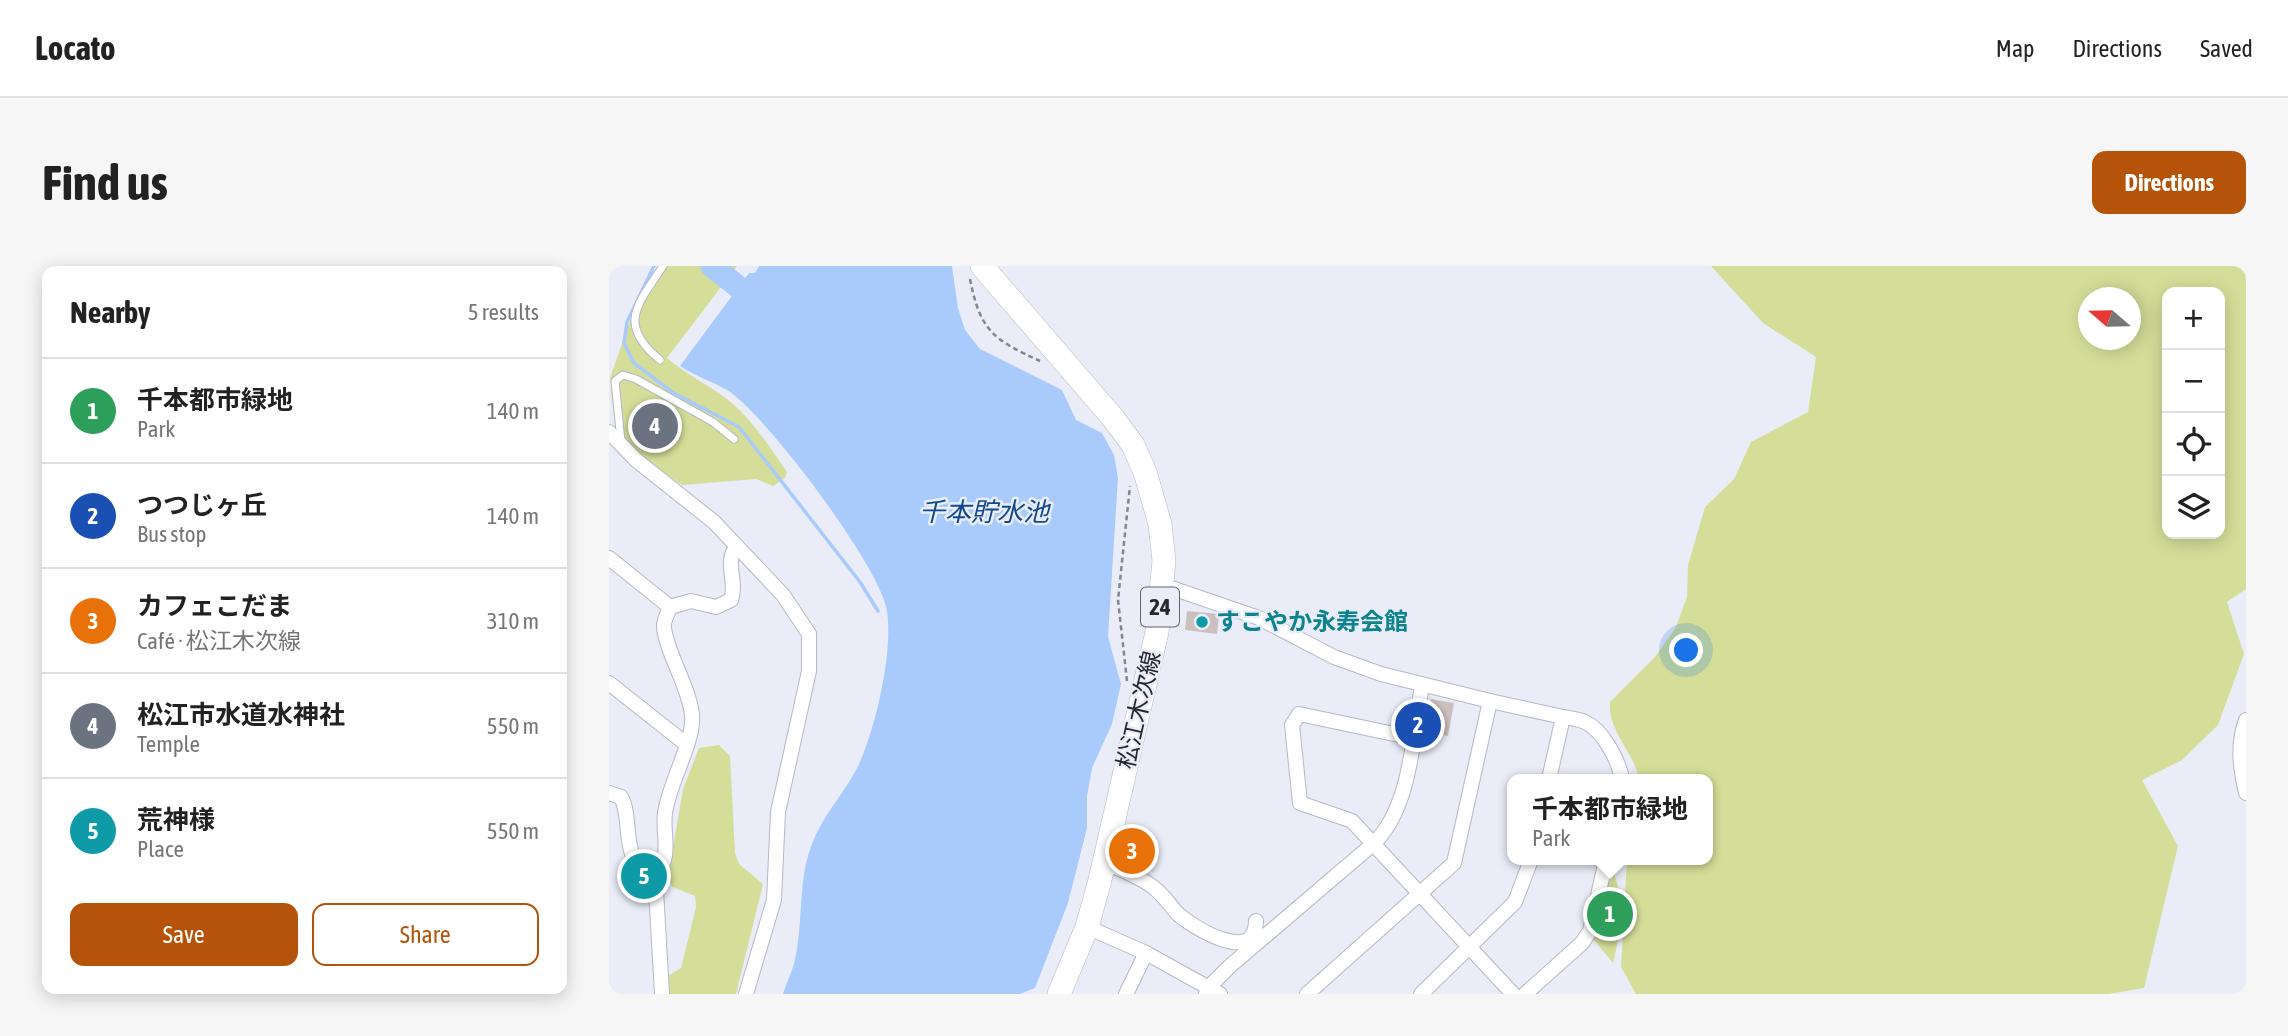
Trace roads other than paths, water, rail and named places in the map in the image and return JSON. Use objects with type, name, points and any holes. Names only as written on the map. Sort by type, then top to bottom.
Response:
[{"type":"main road","name":"松江木次線","points":[[976,272],[1113,418],[1133,445],[1145,472],[1160,524],[1163,585],[1157,632],[1087,927],[1059,994]]},
{"type":"street","points":[[609,432],[621,446],[702,510],[783,594],[809,634],[810,658],[778,812],[774,900],[746,994]]},
{"type":"street","points":[[670,607],[691,601],[716,607],[731,600],[734,582],[729,564],[731,552],[737,547]]},
{"type":"street","points":[[609,558],[670,607]]},
{"type":"street","points":[[1163,585],[1259,618],[1334,657],[1422,685],[1587,723],[1598,732],[1621,774]]},
{"type":"street","points":[[609,793],[621,797],[625,804],[626,836],[635,862],[644,871],[655,873],[662,868],[665,858],[664,815],[671,782],[692,729],[692,714],[663,626],[670,607]]},
{"type":"street","points":[[609,682],[686,744]]},
{"type":"street","points":[[1087,927],[1146,953],[1212,991],[1373,844],[1390,825],[1397,811],[1422,685]]},
{"type":"street","points":[[1307,994],[1454,863],[1490,701]]},
{"type":"street","points":[[1413,738],[1299,714],[1292,725],[1300,803],[1342,815],[1352,821],[1513,994]]},
{"type":"street","points":[[1550,774],[1563,717]]},
{"type":"street","points":[[2246,720],[2239,744],[2240,767],[2246,793]]},
{"type":"street","points":[[1104,862],[1154,888],[1180,916],[1212,937],[1245,942],[1252,934],[1256,921]]},
{"type":"street","points":[[1421,994],[1515,902],[1529,865]]},
{"type":"street","points":[[1525,994],[1582,943],[1590,931],[1605,865]]},
{"type":"street","points":[[655,873],[663,994]]},
{"type":"street","points":[[1126,994],[1146,953]]},
{"type":"street","points":[[650,994],[662,975]]},
{"type":"lane","points":[[660,360],[641,344],[634,329],[634,318],[637,307],[663,266]]},
{"type":"lane","points":[[621,446],[615,382],[623,375],[636,379],[713,422],[734,439]]},
{"type":"water","name":"千本貯水池","points":[[759,266],[952,266],[958,308],[965,330],[980,349],[1062,390],[1076,420],[1102,433],[1114,455],[1118,478],[1108,637],[1121,684],[1112,724],[1092,768],[1087,796],[1087,828],[1068,903],[1035,988],[1020,994],[783,994],[797,949],[807,858],[817,832],[851,779],[868,742],[886,665],[888,627],[887,611],[880,590],[865,562],[844,528],[793,459],[745,404],[727,390],[680,366],[749,273],[755,273]]},
{"type":"waterway","points":[[654,266],[627,322],[624,343],[634,363],[672,392],[739,427],[860,582],[878,611]]},
{"type":"waterway","points":[[712,266],[761,305]]},
{"type":"place","name":"松江市水道水神社","points":[[655,426]]},
{"type":"place","name":"すこやか永寿会館","points":[[1202,622]]},
{"type":"place","name":"つつじヶ丘","points":[[1418,725]]},
{"type":"place","name":"カフェこだま","points":[[1132,851]]},
{"type":"place","name":"荒神様","points":[[644,876]]},
{"type":"place","name":"千本都市緑地","points":[[1610,914]]}]
